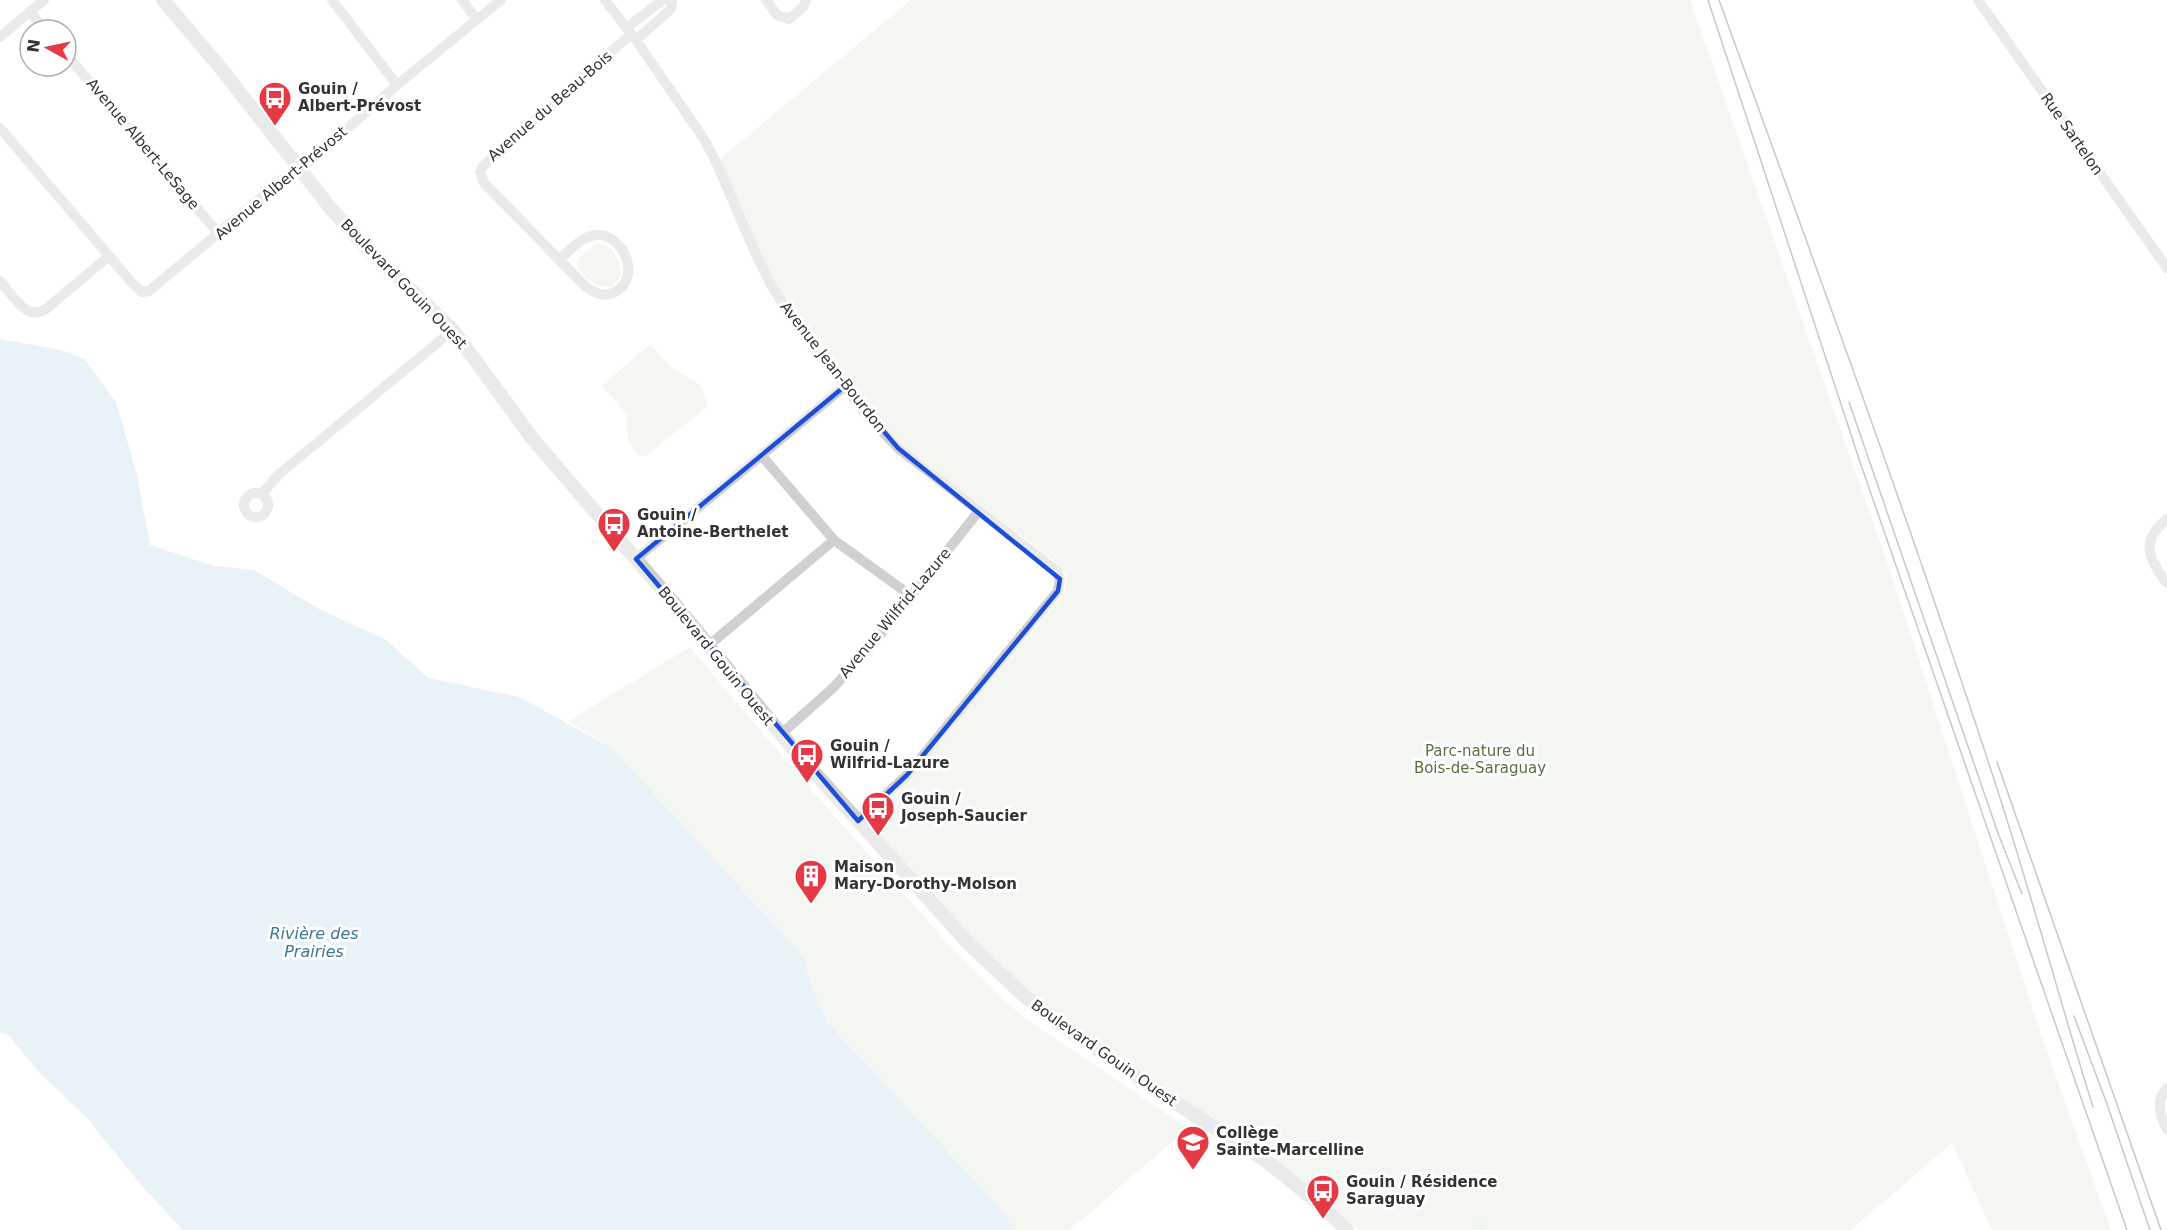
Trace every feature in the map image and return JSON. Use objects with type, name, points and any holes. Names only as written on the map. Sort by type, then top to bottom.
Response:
[{"type":"street","points":[[0,37],[44,0]]},
{"type":"street","name":"Boulevard Gouin Ouest","points":[[163,0],[219,66],[298,169],[365,246],[453,330],[532,438],[636,559],[781,735],[969,944],[1030,1001],[1086,1043],[1265,1160],[1321,1205],[1347,1230]]},
{"type":"street","points":[[332,0],[397,85]]},
{"type":"street","points":[[462,0],[477,20]]},
{"type":"street","name":"Avenue Albert-Prévost","points":[[109,256],[142,292],[153,289],[281,181],[309,162],[397,85],[501,0]]},
{"type":"street","name":"Avenue Jean-Bourdon","points":[[605,0],[704,139],[770,283],[791,317],[869,418],[898,448],[1057,571],[1060,579],[1058,591],[907,775],[858,821]]},
{"type":"street","name":"Avenue du Beau-Bois","points":[[559,260],[589,236],[606,236],[616,242],[624,254],[629,271],[627,281],[620,290],[610,295],[596,294],[586,287],[559,260],[484,183],[480,172],[483,166],[631,34],[663,0]]},
{"type":"street","name":"Avenue du Beau-Bois","points":[[631,34],[671,9],[672,0]]},
{"type":"street","points":[[766,0],[777,15],[789,20],[803,7],[806,0]]},
{"type":"street","name":"Rue Sartelon","points":[[1978,0],[2166,263]]},
{"type":"street","points":[[30,12],[35,18]]},
{"type":"street","name":"Avenue Albert-LeSage","points":[[78,68],[219,234]]},
{"type":"street","points":[[0,128],[109,256],[46,309],[38,313],[31,313],[23,307],[0,281]]},
{"type":"street","points":[[262,494],[284,470],[453,330]]},
{"type":"street","points":[[636,559],[845,386]]},
{"type":"street","points":[[761,455],[834,540],[910,595]]},
{"type":"street","name":"Avenue Wilfrid-Lazure","points":[[781,735],[833,688],[872,645],[979,511]]},
{"type":"street","points":[[2167,519],[2154,531],[2150,546],[2154,565],[2167,583]]},
{"type":"street","points":[[708,646],[834,540]]},
{"type":"street","points":[[2167,1088],[2161,1096],[2159,1109],[2167,1129]]},
{"type":"highlighted area","points":[[845,386],[898,448],[1060,579],[1058,591],[907,775],[858,821],[636,559]]},
{"type":"green space","name":"Parc-nature du Bois-de-Saraguay","points":[[911,0],[1690,0],[1888,565],[2042,1038],[2111,1230],[1992,1230],[1952,1143],[1851,1230],[1358,1230],[1272,1163],[1048,1007],[977,944],[870,826],[1064,594],[1067,577],[1058,564],[911,452],[887,430],[812,339],[791,308],[767,268],[720,159]]},
{"type":"green space","points":[[600,244],[613,251],[619,266],[621,276],[611,287],[600,286],[589,280],[578,267],[577,261],[582,255],[590,248]]},
{"type":"green space","points":[[651,344],[670,366],[699,384],[708,406],[646,456],[640,456],[628,438],[627,416],[602,385]]},
{"type":"green space","points":[[690,647],[838,820],[971,968],[1025,1018],[1188,1128],[1070,1230],[1013,1230],[1004,1212],[828,1023],[812,988],[803,956],[612,748],[568,721]]},
{"type":"water","name":"Rivière des Prairies","points":[[0,339],[61,350],[84,359],[116,402],[137,475],[150,545],[214,566],[254,570],[319,609],[386,640],[428,678],[519,697],[612,748],[803,956],[812,988],[828,1023],[1004,1212],[1013,1230],[183,1230],[142,1186],[87,1118],[39,1072],[8,1035],[0,1032]]},
{"type":"waterway","points":[[1481,1224],[1483,1230]]},
{"type":"tram line","points":[[1708,0],[1860,462],[2127,1230]]},
{"type":"tram line","points":[[1719,0],[1858,384],[1959,673],[2018,854],[2093,1107]]},
{"type":"tram line","points":[[1849,402],[1999,836],[2022,894]]},
{"type":"tram line","points":[[1997,762],[2161,1230]]},
{"type":"tram line","points":[[2074,1016],[2150,1230]]},
{"type":"place","name":"Gouin / Albert-Prévost","points":[[275,127]]},
{"type":"place","name":"Gouin / Antoine-Berthelet","points":[[614,553]]},
{"type":"place","name":"Gouin / Wilfrid-Lazure","points":[[807,784]]},
{"type":"place","name":"Gouin / Joseph-Saucier","points":[[878,837]]},
{"type":"place","name":"Maison Mary-Dorothy-Molson","points":[[811,905]]},
{"type":"place","name":"Collège Sainte-Marcelline","points":[[1193,1171]]},
{"type":"place","name":"Gouin / Résidence Saraguay","points":[[1323,1220]]}]
